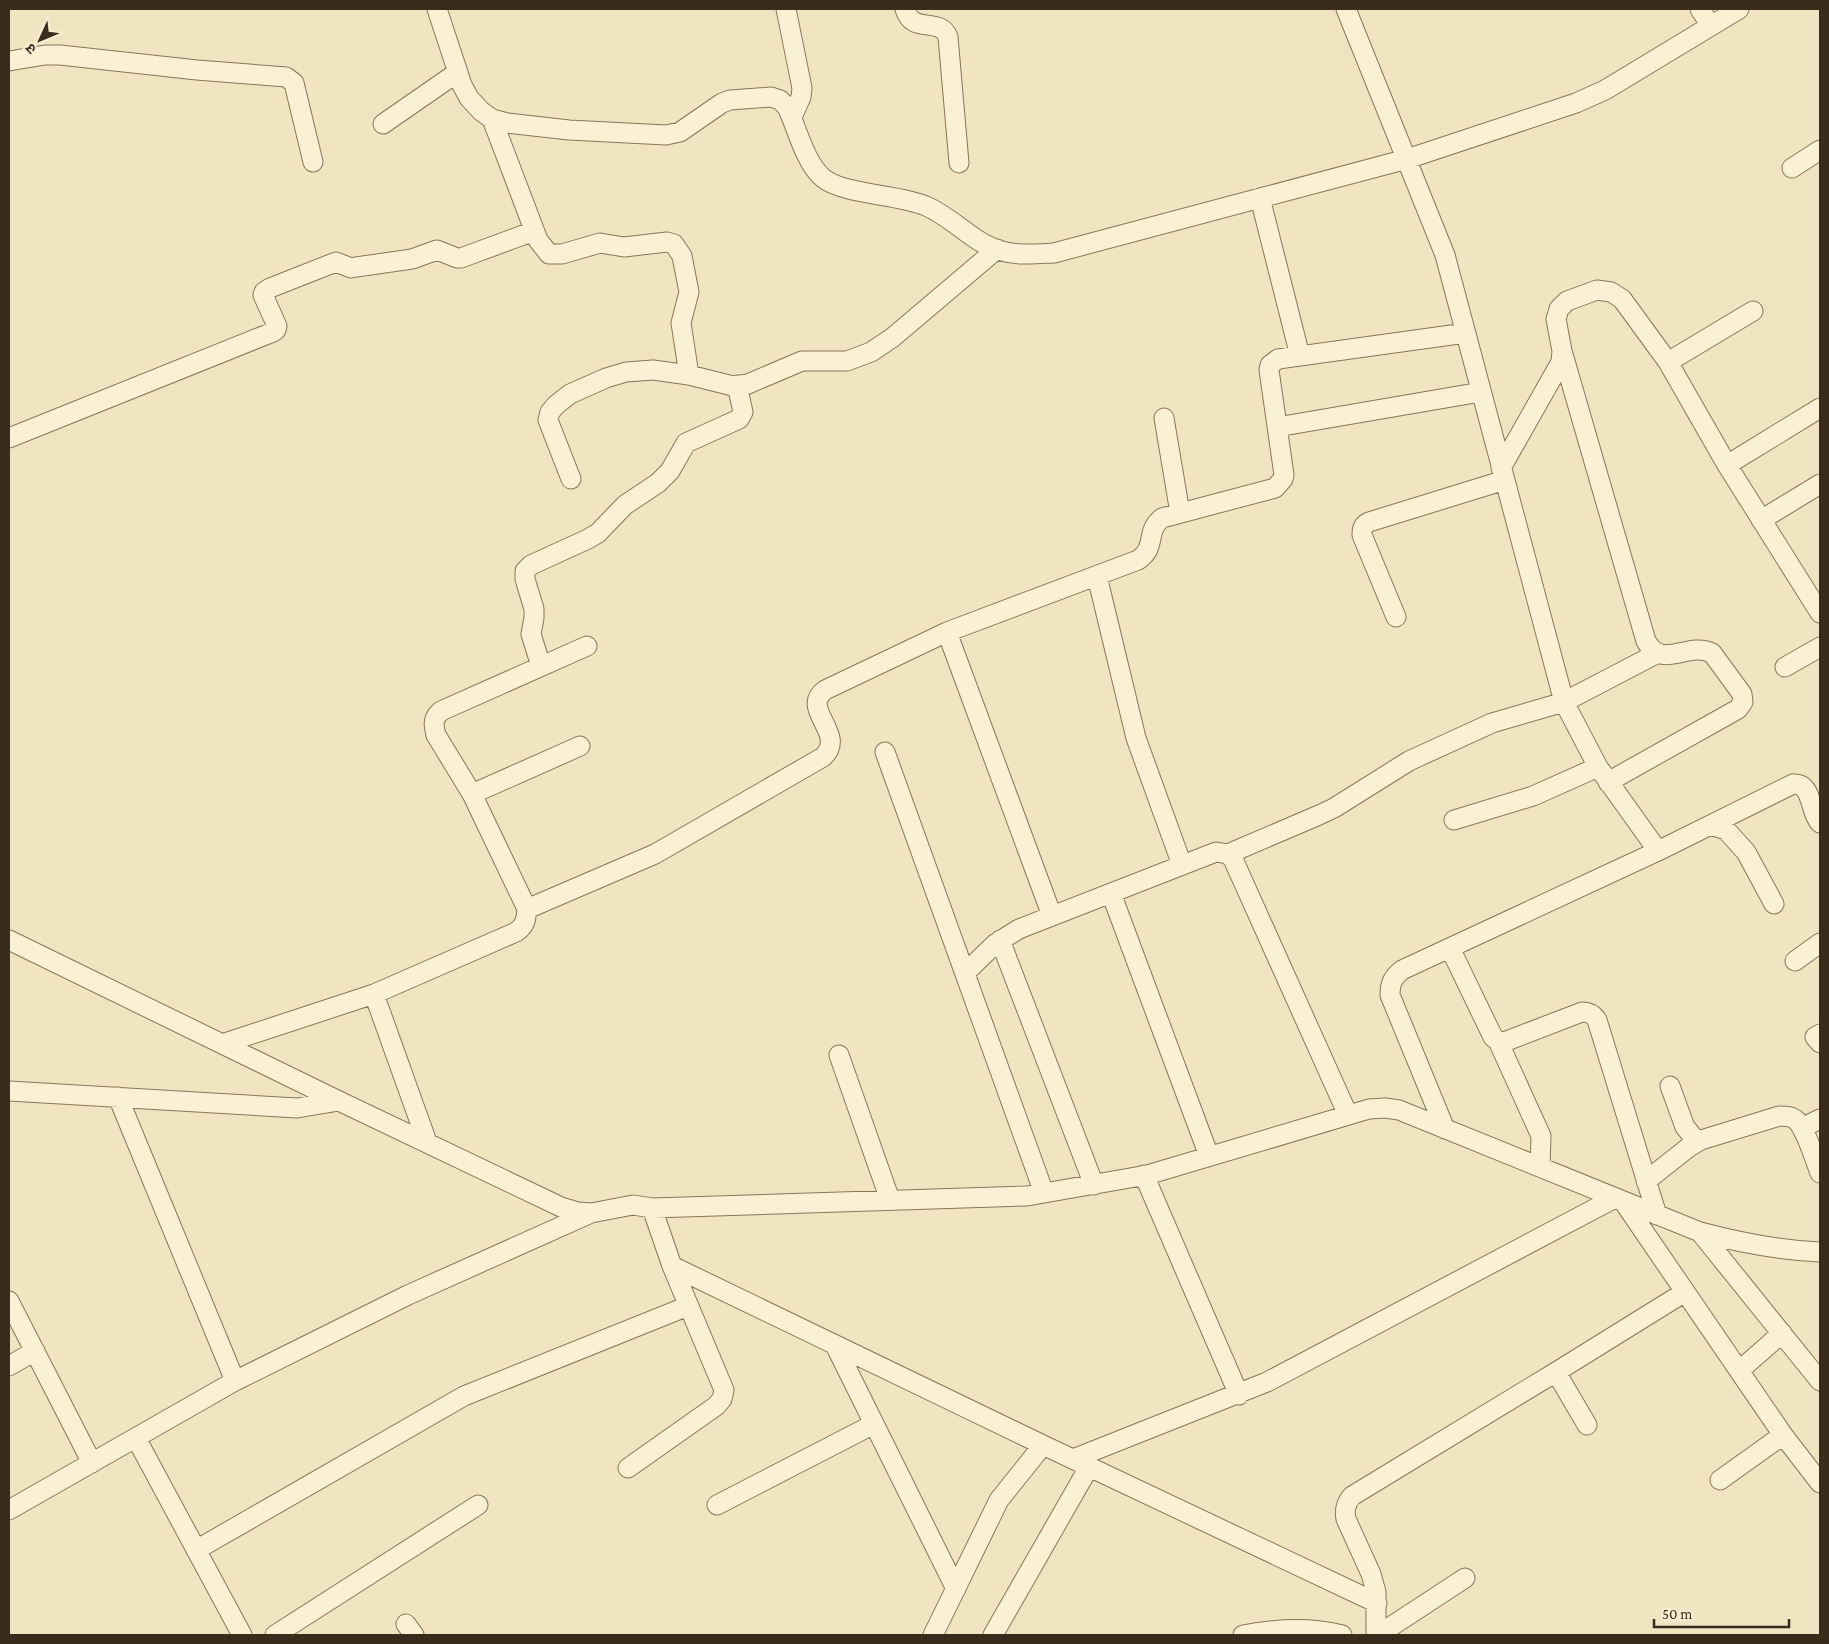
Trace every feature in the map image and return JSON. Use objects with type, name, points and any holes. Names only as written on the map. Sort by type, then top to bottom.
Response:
[{"type":"street","points":[[437,9],[462,85],[469,98],[481,111],[492,119],[507,123],[569,130],[666,135],[680,132],[722,103],[730,100],[771,97],[780,100],[787,107],[812,164],[823,178],[837,186],[912,201],[926,206],[938,212],[979,241],[997,250],[1022,255],[1054,253],[1407,159],[1576,103],[1605,90],[1739,9]]},
{"type":"street","points":[[786,9],[802,88],[801,97],[792,117]]},
{"type":"street","points":[[905,9],[911,20],[918,24],[942,28],[946,31],[959,163]]},
{"type":"street","points":[[1346,9],[1439,236],[1564,702],[1603,774],[1658,852]]},
{"type":"street","points":[[1700,9],[1711,26]]},
{"type":"street","points":[[9,61],[46,55],[60,55],[286,77],[294,83],[313,162]]},
{"type":"street","points":[[383,124],[458,72]]},
{"type":"street","points":[[492,119],[534,231],[543,248],[549,254],[562,254],[600,243],[624,247],[668,242],[674,244],[682,256],[689,292],[681,323],[690,375]]},
{"type":"street","points":[[1792,168],[1820,150]]},
{"type":"street","points":[[1260,198],[1300,356]]},
{"type":"street","points":[[9,438],[273,332],[276,330],[276,326],[263,295],[270,288],[336,262],[356,268],[412,260],[437,250],[461,258],[534,231]]},
{"type":"street","points":[[571,479],[548,420],[550,412],[570,394],[606,378],[626,372],[653,370],[690,375],[719,383],[737,385],[748,384],[802,362],[847,361],[871,352],[892,338],[997,250]]},
{"type":"street","points":[[1454,820],[1603,774],[1738,709],[1743,702],[1742,694],[1712,652],[1698,650],[1665,655],[1656,654],[1650,649],[1646,641],[1562,351],[1556,319],[1558,309],[1567,301],[1597,290],[1612,292],[1622,299],[1668,362],[1727,465],[1820,613]]},
{"type":"street","points":[[1668,362],[1753,311]]},
{"type":"street","points":[[527,909],[655,854],[823,757],[829,752],[831,746],[830,738],[816,701],[819,695],[947,632],[1138,560],[1148,552],[1153,528],[1156,522],[1162,518],[1275,488],[1280,484],[1284,475],[1269,370],[1270,365],[1278,359],[1466,333]]},
{"type":"street","points":[[1396,617],[1362,535],[1364,524],[1503,474],[1561,362],[1562,351]]},
{"type":"street","points":[[541,666],[531,634],[534,608],[524,579],[525,571],[532,565],[598,533],[625,505],[658,483],[670,471],[686,443],[739,419],[743,412],[737,385]]},
{"type":"street","points":[[1277,427],[1481,392]]},
{"type":"street","points":[[1727,465],[1820,408]]},
{"type":"street","points":[[1164,418],[1180,513]]},
{"type":"street","points":[[1761,520],[1820,484]]},
{"type":"street","points":[[1097,576],[1136,738],[1182,865]]},
{"type":"street","points":[[947,632],[1052,916]]},
{"type":"street","points":[[222,1044],[374,994],[516,932],[523,927],[527,909],[472,794],[436,734],[433,725],[435,716],[441,711],[587,646]]},
{"type":"street","points":[[1785,667],[1820,647]]},
{"type":"street","points":[[965,973],[1000,940],[1019,929],[1216,852],[1228,854],[1319,816],[1409,761],[1492,723],[1564,702],[1656,654]]},
{"type":"street","points":[[472,794],[580,746]]},
{"type":"street","points":[[885,752],[1044,1193]]},
{"type":"street","points":[[1445,1129],[1390,995],[1390,985],[1394,976],[1402,970],[1658,852],[1796,783],[1804,787],[1808,792],[1813,813],[1820,823]]},
{"type":"street","points":[[1711,825],[1726,830],[1746,852],[1774,904]]},
{"type":"street","points":[[1228,854],[1233,859],[1348,1115]]},
{"type":"street","points":[[1111,893],[1209,1156]]},
{"type":"street","points":[[9,940],[339,1101],[562,1207],[591,1213]]},
{"type":"street","points":[[1000,940],[1094,1185]]},
{"type":"street","points":[[1795,961],[1820,943]]},
{"type":"street","points":[[1450,948],[1493,1037],[1498,1041],[1541,1136],[1540,1167]]},
{"type":"street","points":[[374,994],[426,1142]]},
{"type":"street","points":[[1498,1041],[1504,1042],[1582,1012],[1588,1012],[1593,1015],[1597,1020],[1656,1215]]},
{"type":"street","points":[[1820,1034],[1816,1037],[1820,1042]]},
{"type":"street","points":[[839,1055],[890,1200]]},
{"type":"street","points":[[1670,1086],[1685,1127],[1694,1138],[1701,1140]]},
{"type":"street","points":[[9,1091],[298,1108],[339,1101]]},
{"type":"street","points":[[118,1097],[235,1381]]},
{"type":"street","points":[[9,1510],[235,1381],[408,1295],[591,1213],[633,1205],[652,1208],[1009,1197],[1044,1193],[1144,1175],[1370,1109],[1392,1109],[1399,1110],[1700,1232],[1745,1244],[1787,1250],[1820,1252]]},
{"type":"street","points":[[1646,1180],[1701,1140],[1779,1116],[1788,1116],[1797,1120],[1820,1173]]},
{"type":"street","points":[[1802,1128],[1820,1119]]},
{"type":"street","points":[[1144,1175],[1238,1395]]},
{"type":"street","points":[[1619,1199],[1783,1435],[1820,1482]]},
{"type":"street","points":[[993,1635],[1081,1463],[1267,1382],[1619,1199]]},
{"type":"street","points":[[628,1468],[716,1406],[722,1398],[724,1390],[672,1266],[652,1208]]},
{"type":"street","points":[[1700,1232],[1820,1381]]},
{"type":"street","points":[[672,1266],[1377,1603]]},
{"type":"street","points":[[1377,1635],[1376,1592],[1371,1574],[1346,1519],[1344,1510],[1352,1496],[1685,1292]]},
{"type":"street","points":[[9,1301],[92,1463]]},
{"type":"street","points":[[196,1550],[464,1396],[688,1306]]},
{"type":"street","points":[[1739,1371],[1782,1334]]},
{"type":"street","points":[[835,1345],[956,1588]]},
{"type":"street","points":[[9,1366],[35,1351]]},
{"type":"street","points":[[1556,1372],[1587,1425]]},
{"type":"street","points":[[717,1505],[874,1424]]},
{"type":"street","points":[[1720,1480],[1783,1435]]},
{"type":"street","points":[[136,1438],[242,1635]]},
{"type":"street","points":[[933,1635],[1000,1500],[1043,1445]]},
{"type":"street","points":[[275,1635],[478,1505]]},
{"type":"street","points":[[1377,1635],[1465,1578]]},
{"type":"street","points":[[1243,1635],[1264,1631],[1324,1631],[1342,1635]]}]
